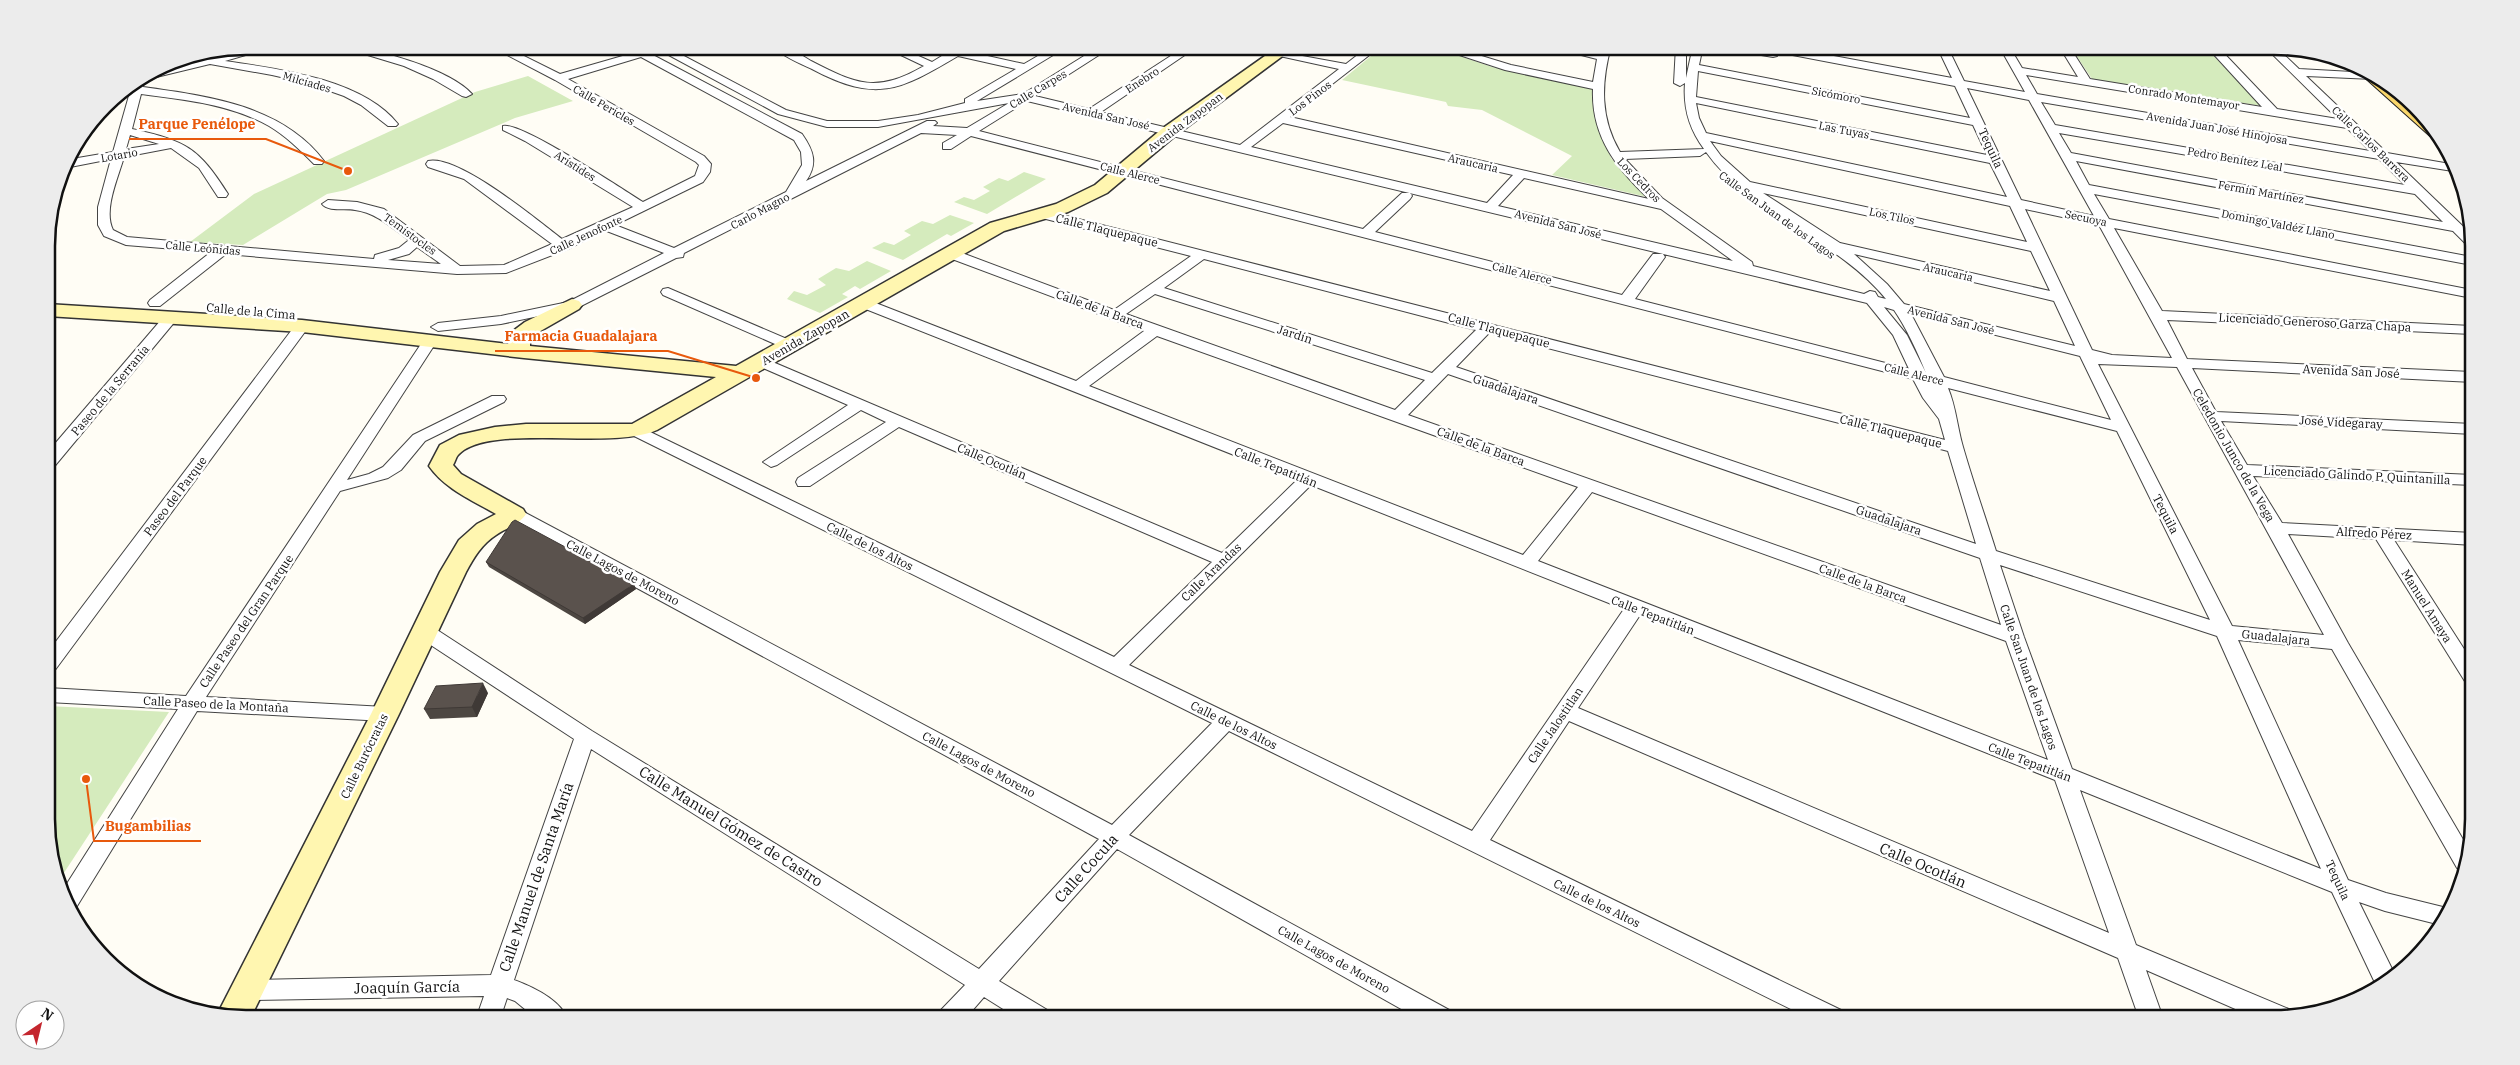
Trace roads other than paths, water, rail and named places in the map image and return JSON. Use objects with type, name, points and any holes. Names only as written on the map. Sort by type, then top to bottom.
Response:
[{"type":"street","points":[[170,71],[239,55]]},
{"type":"street","points":[[376,55],[414,66],[439,76],[466,94]]},
{"type":"street","name":"Calle Pericles","points":[[513,55],[559,78],[700,159],[705,164],[704,172]]},
{"type":"street","points":[[559,78],[635,55]]},
{"type":"street","points":[[646,55],[798,138],[807,148],[809,162],[805,176],[790,195]]},
{"type":"street","points":[[676,55],[782,112],[827,124],[878,124],[918,118],[960,107]]},
{"type":"street","points":[[796,55],[846,80],[874,88],[893,85],[950,55]]},
{"type":"street","points":[[907,55],[930,65]]},
{"type":"street","points":[[969,55],[1026,68]]},
{"type":"street","name":"Carlo Magno","points":[[434,334],[572,305],[678,254],[920,129],[1048,55]]},
{"type":"street","name":"Calle Carpes","points":[[947,146],[1016,99],[1092,55]]},
{"type":"street","name":"Enebro","points":[[1091,113],[1179,55]]},
{"type":"street","name":"Avenida Zapopan","points":[[514,514],[453,479],[440,466],[445,454],[464,443],[487,435],[559,429],[636,430],[761,362],[997,227],[1043,214],[1082,200],[1101,189],[1118,170],[1160,133],[1272,55]]},
{"type":"street","points":[[1302,55],[1349,68]]},
{"type":"street","name":"Los Pinos","points":[[1242,149],[1365,55]]},
{"type":"street","points":[[1466,55],[1509,68],[1599,87]]},
{"type":"street","name":"Los Cedros","points":[[1604,55],[1599,87],[1600,118],[1616,156],[1664,206],[1756,271]]},
{"type":"street","name":"Calle San Juan de los Lagos","points":[[1681,55],[1681,115],[1700,152],[1727,181],[1830,251],[1866,286],[1880,314],[1900,335],[1933,404],[1947,418]]},
{"type":"street","name":"Calle San Juan de los Lagos","points":[[1696,55],[1693,67],[1691,99],[1693,117],[1702,136],[1722,163],[1745,185],[1835,246],[1866,272],[1901,308],[1909,321],[1948,406],[1947,418],[1955,448],[1990,555],[2014,637],[2062,774],[2149,1010]]},
{"type":"street","name":"Avenida Juan José Hinojosa","points":[[1781,55],[2447,167]]},
{"type":"street","name":"Avenida Juan José Hinojosa","points":[[1809,55],[1965,85]]},
{"type":"street","name":"Tequila","points":[[1947,55],[1965,85],[1996,160],[2088,356],[2225,632],[2340,886],[2384,975]]},
{"type":"street","name":"Celedonio Junco de la Vega","points":[[2009,55],[2157,315],[2210,416],[2276,528],[2338,643],[2461,855]]},
{"type":"street","points":[[2070,55],[2087,82]]},
{"type":"street","points":[[2219,55],[2273,112]]},
{"type":"street","name":"Calle Carlos Barrera","points":[[2279,55],[2421,191],[2465,236]]},
{"type":"street","name":"Milcíades","points":[[214,62],[262,69],[337,90],[364,103],[392,124]]},
{"type":"street","name":"Sicómoro","points":[[1693,67],[1980,123]]},
{"type":"street","name":"Conrado Montemayor","points":[[2017,70],[2350,125]]},
{"type":"street","points":[[2297,72],[2355,74]]},
{"type":"street","points":[[142,86],[231,108],[273,124],[288,134],[318,161]]},
{"type":"street","name":"Calle Leónidas","points":[[136,90],[104,207],[103,224],[106,231],[114,238],[126,241],[222,250],[370,261],[458,270]]},
{"type":"street","points":[[130,107],[169,94]]},
{"type":"street","name":"Avenida San José","points":[[960,107],[1016,99],[1091,113],[1160,133],[1242,149],[1489,208],[1658,257],[1880,314],[2075,359],[2088,356]]},
{"type":"street","name":"Avenida San José","points":[[1016,99],[1160,133],[1406,196],[1756,271],[2088,356],[2109,359],[2465,377]]},
{"type":"street","name":"Las Tuyas","points":[[1691,99],[1996,160]]},
{"type":"street","name":"Araucaria","points":[[1282,119],[1664,206]]},
{"type":"street","points":[[798,138],[814,134],[827,124]]},
{"type":"street","name":"Arístides","points":[[507,128],[529,138],[642,207]]},
{"type":"street","name":"Pedro Benítez Leal","points":[[2050,128],[2421,191]]},
{"type":"street","name":"Calle Alerce","points":[[920,129],[968,132],[1627,299],[2123,428]]},
{"type":"street","points":[[126,130],[173,145],[202,164],[222,194]]},
{"type":"street","name":"Secuoya","points":[[1702,136],[2104,222],[2465,293]]},
{"type":"street","name":"Lotario","points":[[75,162],[173,145]]},
{"type":"street","points":[[1616,156],[1700,152]]},
{"type":"street","name":"Fermín Martínez","points":[[2066,156],[2456,228]]},
{"type":"street","points":[[432,164],[468,176],[563,246]]},
{"type":"street","name":"Calle Jenofonte","points":[[458,270],[506,269],[607,226],[642,207],[690,185],[704,172]]},
{"type":"street","points":[[1489,208],[1521,174]]},
{"type":"street","name":"Los Tilos","points":[[1745,185],[2038,248]]},
{"type":"street","name":"Domingo Valdéz Llano","points":[[2084,188],[2465,260]]},
{"type":"street","points":[[1367,234],[1406,196]]},
{"type":"street","name":"Temístocles","points":[[328,204],[370,208],[418,239],[458,270]]},
{"type":"street","name":"Calle Tlaquepaque","points":[[1043,214],[1955,448]]},
{"type":"street","points":[[607,226],[678,254]]},
{"type":"street","points":[[370,261],[404,251],[418,239]]},
{"type":"street","name":"Araucaria","points":[[1835,246],[2061,298]]},
{"type":"street","points":[[154,303],[222,250]]},
{"type":"street","name":"Calle de la Barca","points":[[949,254],[1155,330],[2014,637]]},
{"type":"street","points":[[1116,315],[1203,254]]},
{"type":"street","points":[[1627,299],[1658,257]]},
{"type":"street","name":"Jardín","points":[[1154,289],[1442,374]]},
{"type":"street","points":[[668,292],[790,345]]},
{"type":"street","name":"Calle de la Cima","points":[[55,308],[154,303],[434,334],[524,352],[740,373]]},
{"type":"street","name":"Calle Tepatitlán","points":[[863,303],[2062,774],[2340,886],[2385,902],[2438,915]]},
{"type":"street","points":[[524,352],[518,346],[520,335],[532,326],[572,305]]},
{"type":"street","name":"Calle de la Cima","points":[[55,308],[434,334]]},
{"type":"street","name":"Licenciado Generoso Garza Chapa","points":[[2157,315],[2465,330]]},
{"type":"street","name":"Paseo de la Serranía","points":[[55,455],[172,316]]},
{"type":"street","name":"Paseo del Parque","points":[[55,656],[302,326]]},
{"type":"street","points":[[1398,416],[1487,327]]},
{"type":"street","points":[[1078,387],[1155,330]]},
{"type":"street","name":"Calle Paseo del Gran Parque","points":[[71,895],[192,703],[336,487],[434,334]]},
{"type":"street","name":"Calle Ocotlán","points":[[761,362],[1223,560]]},
{"type":"street","name":"Guadalajara","points":[[1442,374],[2225,632],[2338,643]]},
{"type":"street","points":[[336,487],[362,482],[387,472],[397,464],[410,446],[419,438],[498,399]]},
{"type":"street","points":[[771,462],[860,404]]},
{"type":"street","name":"José Videgaray","points":[[2210,416],[2465,429]]},
{"type":"street","points":[[804,482],[898,421]]},
{"type":"street","name":"Calle de los Altos","points":[[636,430],[1816,1010]]},
{"type":"street","name":"Licenciado Galindo P. Quintanilla","points":[[2241,470],[2465,480]]},
{"type":"street","name":"Calle Arandas","points":[[1116,666],[1308,479]]},
{"type":"street","points":[[1526,564],[1589,485]]},
{"type":"street","name":"Calle Burócratas","points":[[237,1010],[385,714],[424,631],[468,546],[486,530],[514,514]]},
{"type":"street","name":"Calle Lagos de Moreno","points":[[514,514],[1114,837],[1428,1010]]},
{"type":"street","name":"Alfredo Pérez","points":[[2276,528],[2465,538]]},
{"type":"street","name":"Manuel Amaya","points":[[2381,533],[2465,665]]},
{"type":"street","name":"Calle Jalostitlan","points":[[1476,843],[1636,608]]},
{"type":"street","name":"Calle Manuel Gómez de Castro","points":[[424,631],[585,736],[1026,1010]]},
{"type":"street","name":"Calle Paseo de la Montaña","points":[[55,695],[385,714]]},
{"type":"street","name":"Calle Ocotlán","points":[[1565,711],[2263,1010]]},
{"type":"street","name":"Calle Cocula","points":[[957,1010],[1114,837],[1226,721]]},
{"type":"street","name":"Calle Manuel de Santa María","points":[[491,1010],[585,736]]},
{"type":"street","name":"Joaquín García","points":[[248,990],[500,985],[524,994],[544,1010]]},
{"type":"place","name":"Parque Penélope","points":[[348,171]]},
{"type":"place","name":"Farmacia Guadalajara","points":[[756,378]]},
{"type":"place","name":"Bugambilias","points":[[86,779]]}]
